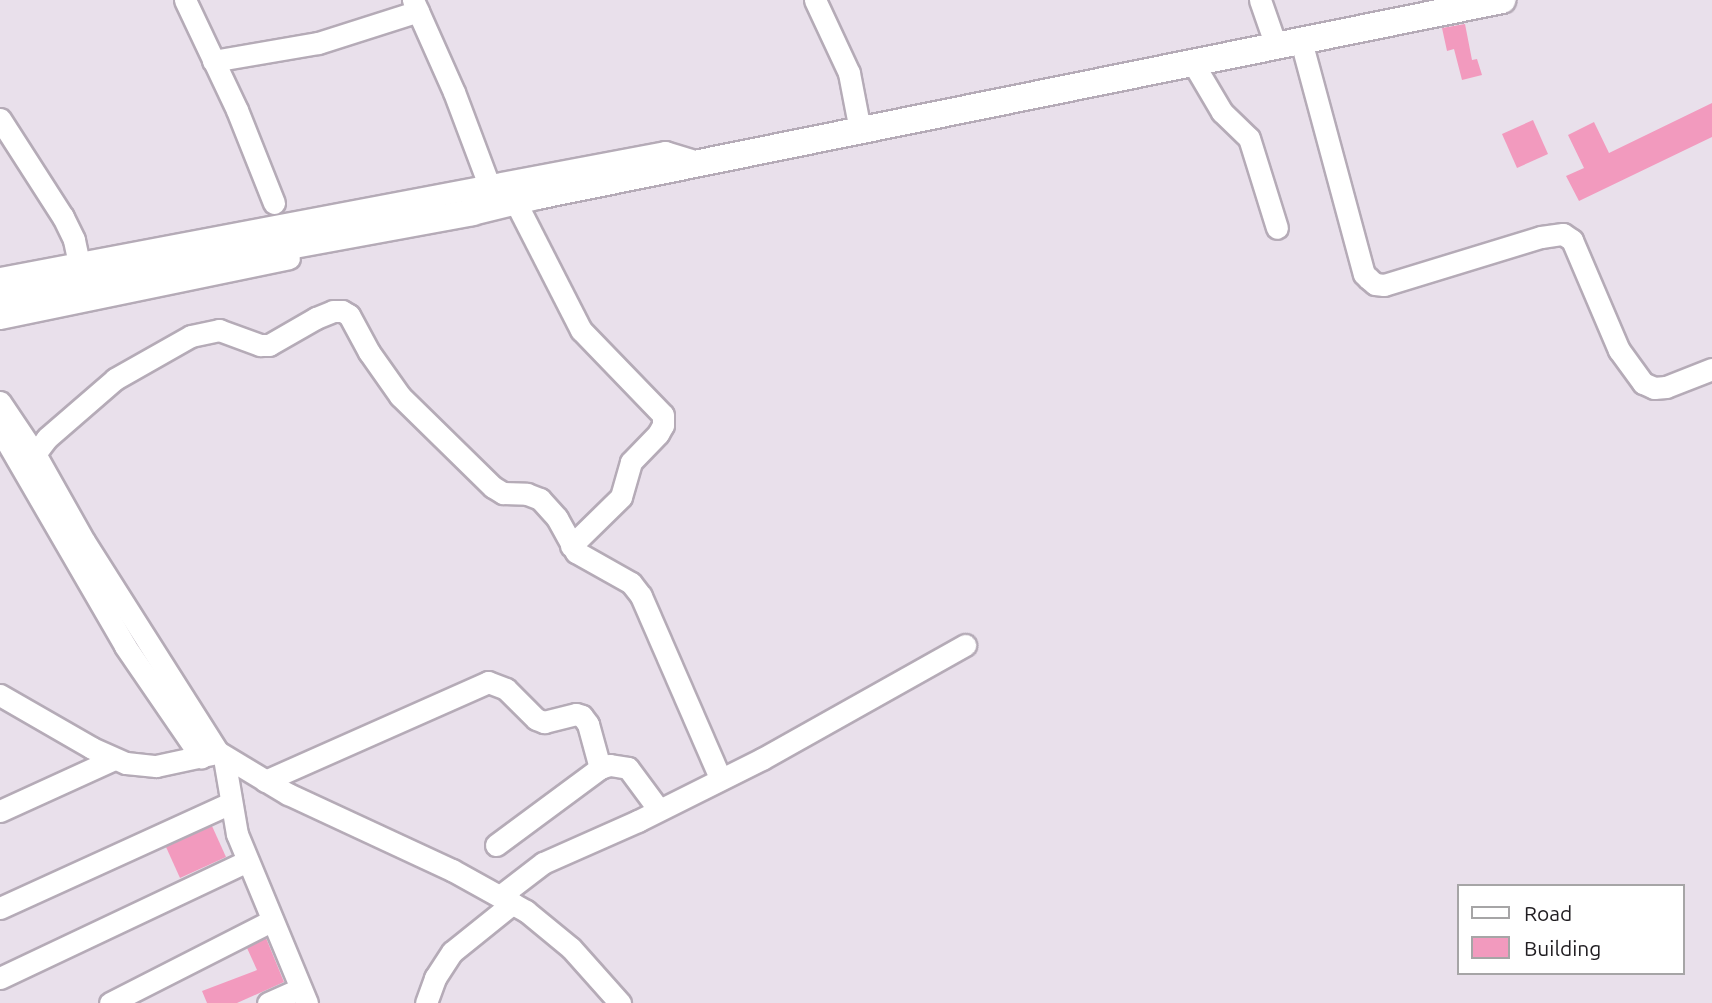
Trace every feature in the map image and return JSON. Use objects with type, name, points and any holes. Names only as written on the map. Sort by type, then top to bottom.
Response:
[{"type":"main road","points":[[0,299],[82,274],[499,203],[1502,0]]},
{"type":"street","points":[[185,0],[237,110],[274,203]]},
{"type":"street","points":[[815,0],[849,73],[860,130]]},
{"type":"street","points":[[1260,0],[1289,43],[1367,278],[1375,284],[1384,285],[1541,237],[1563,234],[1572,240],[1619,349],[1643,383],[1654,388],[1666,387],[1712,369]]},
{"type":"street","points":[[213,61],[318,43],[416,5],[499,203],[581,330],[663,415],[663,425],[658,434],[631,462],[621,497],[571,546]]},
{"type":"street","points":[[1193,63],[1222,112],[1249,138],[1277,228]]},
{"type":"street","points":[[0,119],[63,217],[82,274],[0,278]]},
{"type":"street","points":[[0,318],[499,203],[664,152],[700,163]]},
{"type":"street","points":[[35,454],[47,438],[115,379],[191,336],[219,330],[260,345],[268,345],[316,318],[333,311],[342,311],[349,316],[369,352],[400,396],[493,487],[503,493],[527,494],[540,499],[557,518],[571,546],[593,563],[623,577],[641,596],[720,778]]},
{"type":"street","points":[[0,401],[35,454],[84,541],[212,751],[247,861],[304,996],[268,1003]]},
{"type":"street","points":[[0,430],[125,646],[212,751],[265,781],[506,900],[571,948],[620,1003]]},
{"type":"street","points":[[426,1003],[435,978],[452,952],[543,863],[762,759],[965,645]]},
{"type":"street","points":[[265,781],[488,682],[506,689],[536,719],[544,722],[576,714],[582,716],[588,724],[600,768]]},
{"type":"street","points":[[0,695],[114,759],[140,766],[156,766],[212,751]]},
{"type":"street","points":[[0,811],[114,759]]},
{"type":"street","points":[[496,845],[600,768],[620,765],[628,768],[659,810]]},
{"type":"street","points":[[0,908],[230,803]]},
{"type":"street","points":[[0,978],[247,861]]},
{"type":"street","points":[[110,1003],[271,921]]},
{"type":"building","points":[[1465,24],[1472,60],[1477,59],[1482,75],[1462,80],[1454,49],[1447,51],[1442,28]]},
{"type":"building","points":[[1712,103],[1712,137],[1579,201],[1566,176],[1584,168],[1568,135],[1594,122],[1609,153]]},
{"type":"building","points":[[1533,120],[1548,154],[1517,168],[1502,134]]},
{"type":"building","points":[[212,826],[226,857],[180,878],[166,847]]},
{"type":"building","points":[[266,938],[284,982],[237,1003],[207,1003],[202,991],[257,970],[247,948]]}]
